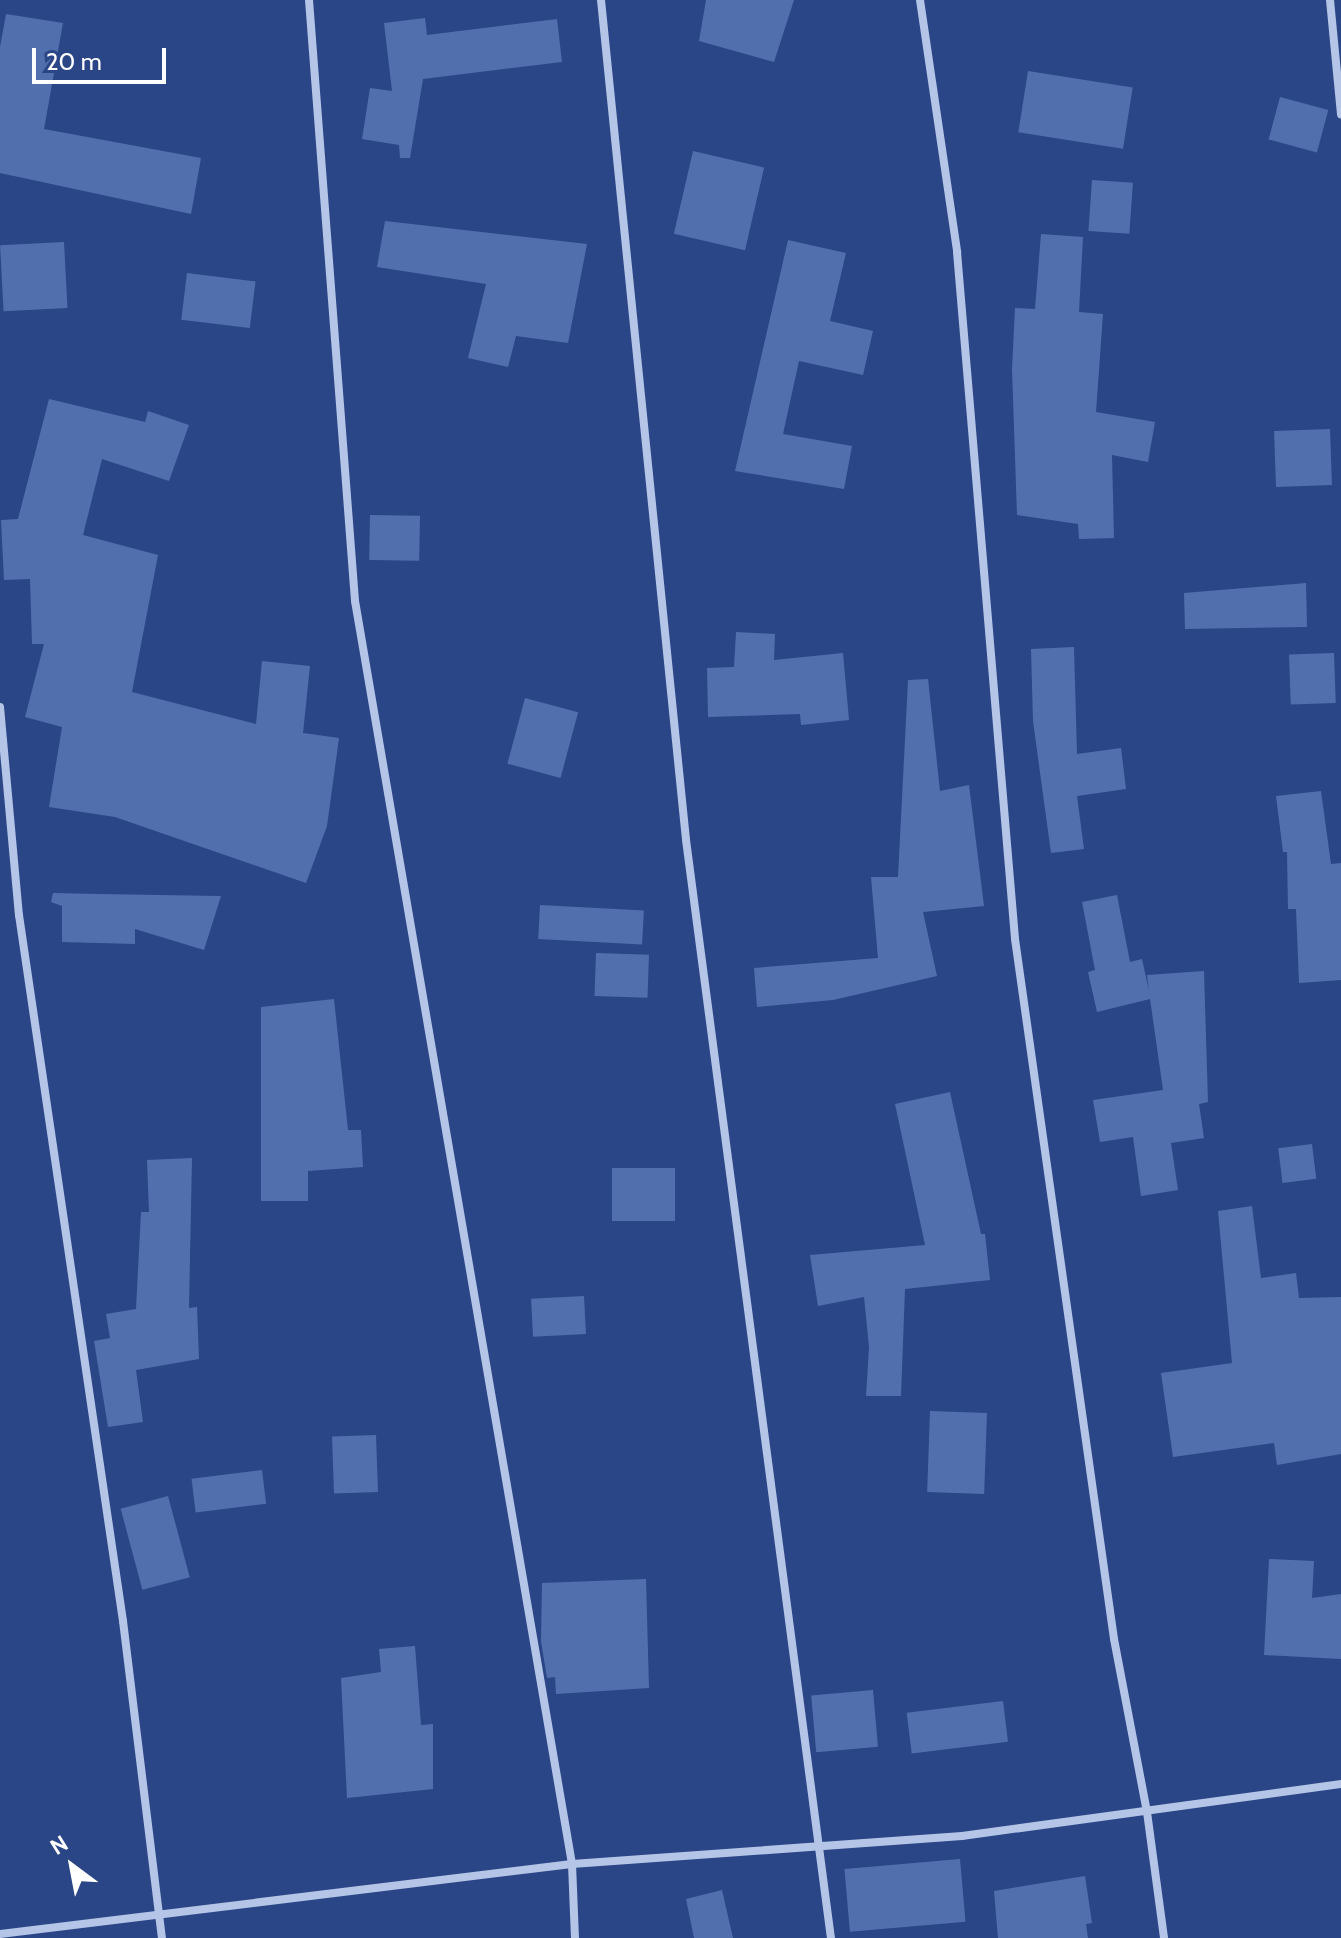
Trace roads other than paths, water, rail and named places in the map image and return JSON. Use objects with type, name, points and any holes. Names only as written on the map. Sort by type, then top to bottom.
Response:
[{"type":"street","points":[[309,0],[355,601],[572,1864],[575,1938]]},
{"type":"street","points":[[601,0],[686,840],[816,1846],[831,1938]]},
{"type":"street","points":[[920,0],[957,252],[1015,939],[1114,1639],[1147,1812],[1164,1938]]},
{"type":"street","points":[[1330,0],[1341,114]]},
{"type":"street","points":[[0,707],[19,915],[123,1621],[157,1919],[162,1938]]},
{"type":"street","points":[[0,1934],[157,1919],[572,1864],[962,1836],[1341,1784]]}]
